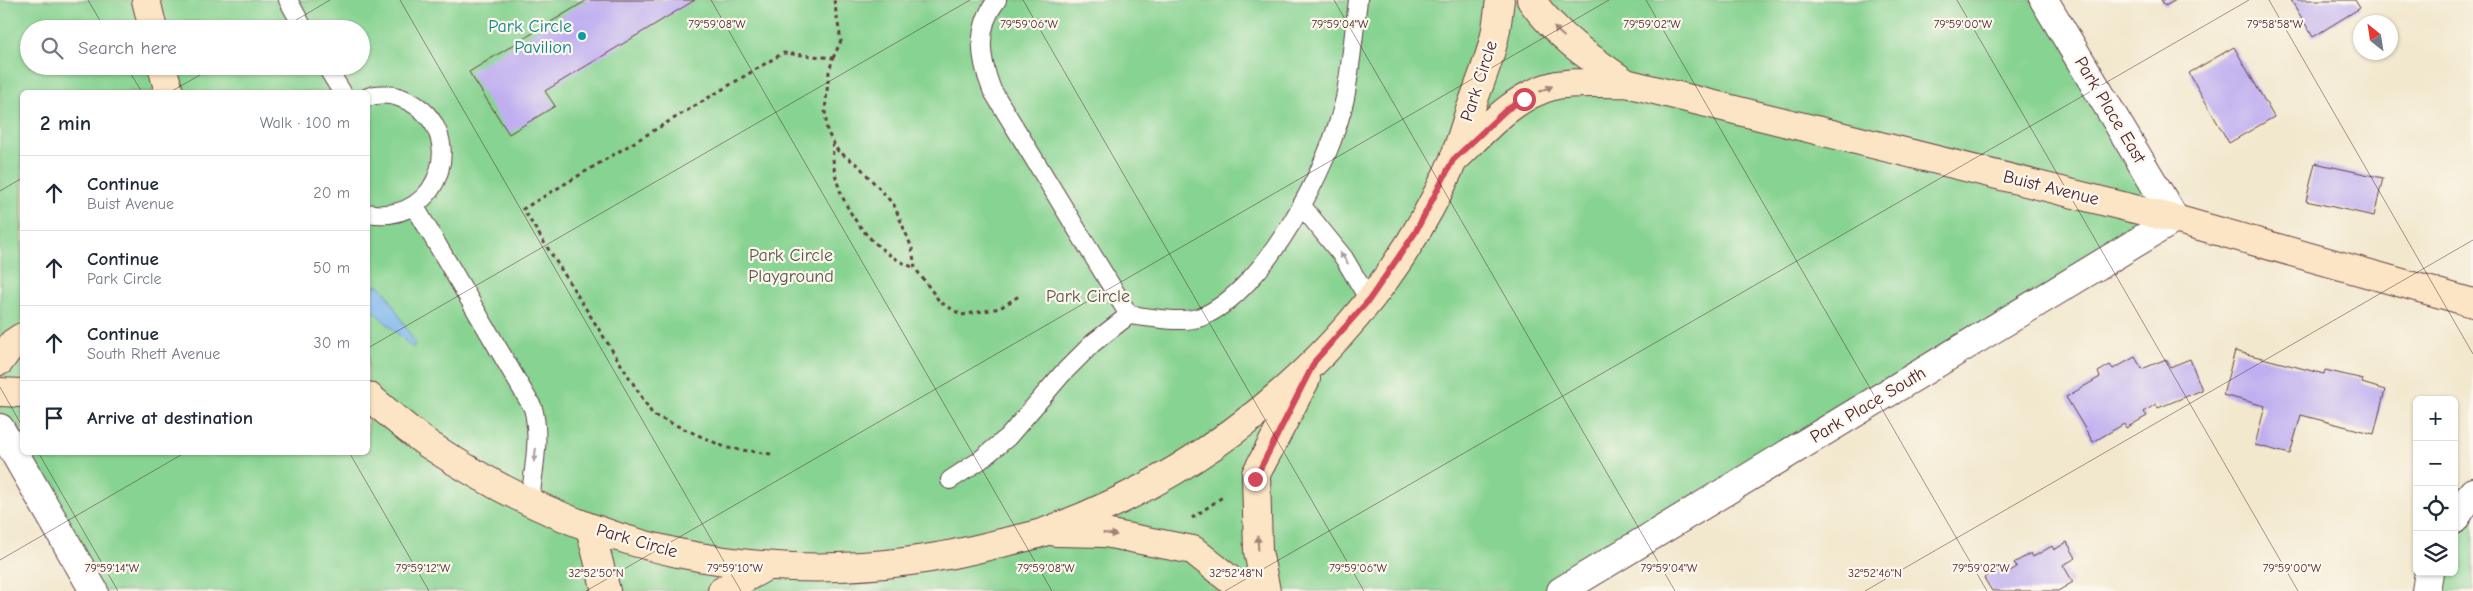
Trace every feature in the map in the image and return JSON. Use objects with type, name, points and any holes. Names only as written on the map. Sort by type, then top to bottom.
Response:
[{"type":"street","points":[[146,0],[151,20]]},
{"type":"street","name":"Park Circle","points":[[370,398],[429,445],[507,491],[590,528],[678,553],[768,566],[858,567],[949,556],[1044,532],[1124,499],[1205,452],[1263,410],[1315,361],[1369,300],[1415,233],[1453,160],[1494,42],[1500,0]]},
{"type":"street","name":"Buist Avenue","points":[[1531,0],[1544,18],[1577,50],[1626,83]]},
{"type":"street","name":"Park Place East","points":[[2044,0],[2175,219]]},
{"type":"street","name":"Buist Avenue","points":[[1453,160],[1506,110],[1524,99],[1553,86],[1626,83],[2175,219],[2473,304]]},
{"type":"street","name":"Park Place South","points":[[1561,591],[2175,219]]},
{"type":"street","points":[[0,361],[13,343],[20,338]]},
{"type":"street","points":[[1266,591],[1258,551],[1256,474],[1315,361]]},
{"type":"street","points":[[0,392],[20,393]]},
{"type":"street","points":[[0,428],[94,591]]},
{"type":"street","points":[[2458,514],[2473,492]]},
{"type":"street","points":[[590,528],[606,591]]},
{"type":"street","points":[[1044,532],[1105,533],[1193,550],[1244,591]]},
{"type":"street","points":[[722,591],[768,566]]},
{"type":"street","points":[[2426,591],[2428,576]]},
{"type":"lane","points":[[288,0],[299,20]]},
{"type":"lane","points":[[997,0],[983,28],[980,48],[984,71],[992,90],[1129,315]]},
{"type":"lane","points":[[950,480],[979,461],[1008,437],[1086,349],[1129,315],[1163,319],[1199,318],[1230,300],[1261,267],[1302,206],[1331,142],[1345,99],[1358,0]]},
{"type":"lane","points":[[332,75],[341,90]]},
{"type":"lane","points":[[370,97],[393,95],[412,102],[428,115],[438,132],[442,151],[440,171],[432,189],[414,205],[400,213],[380,215],[370,213]]},
{"type":"lane","points":[[414,205],[534,408],[538,426],[530,502]]},
{"type":"lane","points":[[1302,206],[1344,258],[1369,300]]},
{"type":"path","points":[[834,0],[841,41],[829,72],[825,110],[826,131],[838,151],[858,165],[894,205],[912,248],[915,268],[940,302],[962,315],[1000,308],[1019,296]]},
{"type":"path","points":[[771,454],[726,448],[652,415],[523,209],[783,53],[833,58]]},
{"type":"path","points":[[833,142],[832,159],[836,184],[859,224],[876,244],[899,262],[915,268]]},
{"type":"path","points":[[1188,520],[1227,494]]},
{"type":"green space","name":"Park Circle","points":[[0,0],[2035,0],[2175,219],[1557,591],[93,591],[0,432]]},
{"type":"green space","points":[[2473,496],[2473,591],[2428,591],[2430,576],[2458,576],[2458,519]]},
{"type":"water","points":[[379,285],[388,296],[415,343],[413,348],[370,308],[370,287]]},
{"type":"building","name":"Park Circle Pavilion","points":[[587,0],[695,0],[545,91],[555,106],[509,134],[469,72]]},
{"type":"building","points":[[2161,0],[2176,0],[2165,6]]},
{"type":"building","points":[[2291,0],[2355,0],[2360,8],[2313,37]]},
{"type":"building","points":[[2234,47],[2274,117],[2229,143],[2189,73]]},
{"type":"building","points":[[2315,163],[2383,178],[2374,216],[2306,201]]},
{"type":"building","points":[[2235,351],[2324,374],[2325,370],[2363,379],[2362,383],[2385,390],[2374,434],[2301,415],[2290,454],[2255,445],[2265,406],[2223,395]]},
{"type":"building","points":[[2135,357],[2142,369],[2166,359],[2170,367],[2190,359],[2202,390],[2158,408],[2156,404],[2144,412],[2147,416],[2126,428],[2124,424],[2093,442],[2066,397],[2100,377],[2098,372],[2110,365],[2113,369]]},
{"type":"building","points":[[2067,542],[2076,558],[2063,565],[2073,582],[2058,591],[1992,591],[1984,578],[2006,565],[2010,571],[2017,567],[2014,563],[2031,553],[2033,557],[2052,546],[2054,550]]},
{"type":"place","name":"Park Circle Pavilion","points":[[582,36]]},
{"type":"route","points":[[1255,479],[1315,361],[1369,300],[1415,233],[1453,160],[1506,110],[1524,99]]},
{"type":"park label","name":"Park Circle Playground","points":[[791,265]]}]
